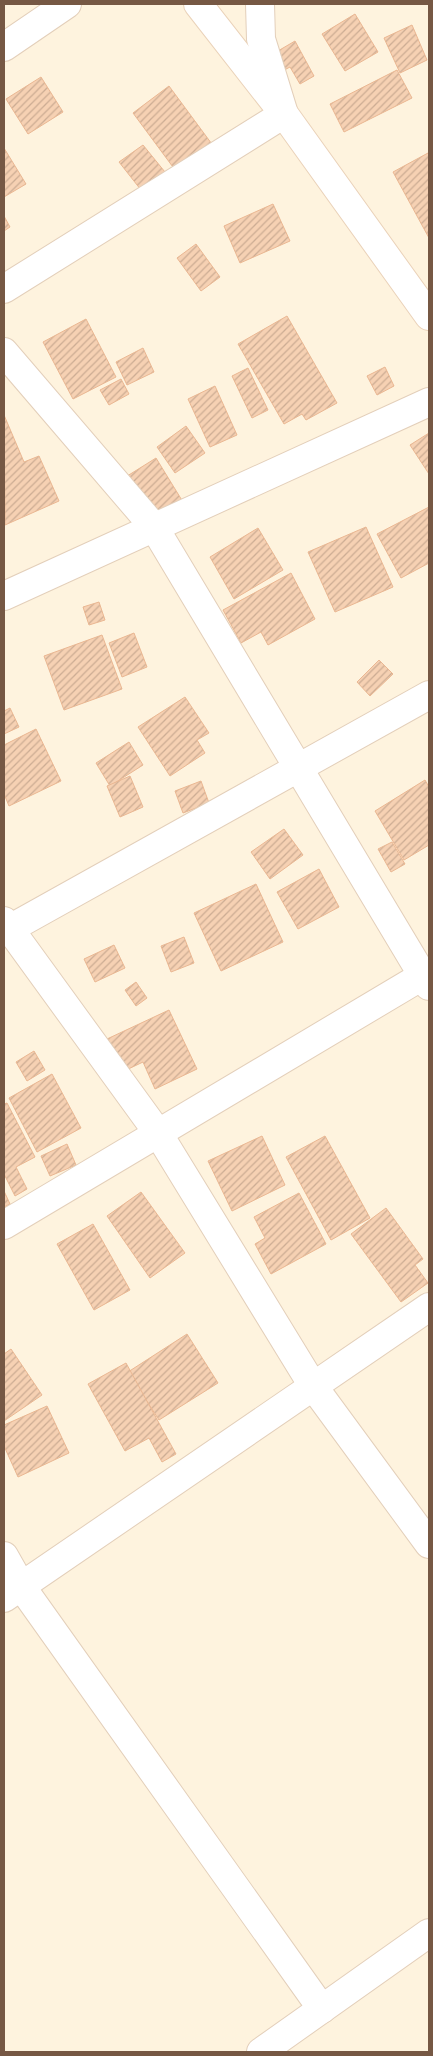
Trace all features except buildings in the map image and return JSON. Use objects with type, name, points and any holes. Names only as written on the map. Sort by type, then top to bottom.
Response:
[{"type":"street","points":[[4,47],[67,4]]},
{"type":"street","points":[[198,4],[284,114],[429,316]]},
{"type":"street","points":[[260,4],[261,40],[284,114]]},
{"type":"street","points":[[4,289],[284,114]]},
{"type":"street","points":[[4,352],[154,527],[297,769],[427,978],[158,1133],[4,1225]]},
{"type":"street","points":[[4,596],[429,402]]},
{"type":"street","points":[[429,695],[297,769],[5,927],[158,1133],[313,1386],[429,1544]]},
{"type":"street","points":[[12,1592],[429,1307]]},
{"type":"street","points":[[4,1556],[12,1592],[322,2009]]},
{"type":"street","points":[[261,2052],[429,1933]]}]
